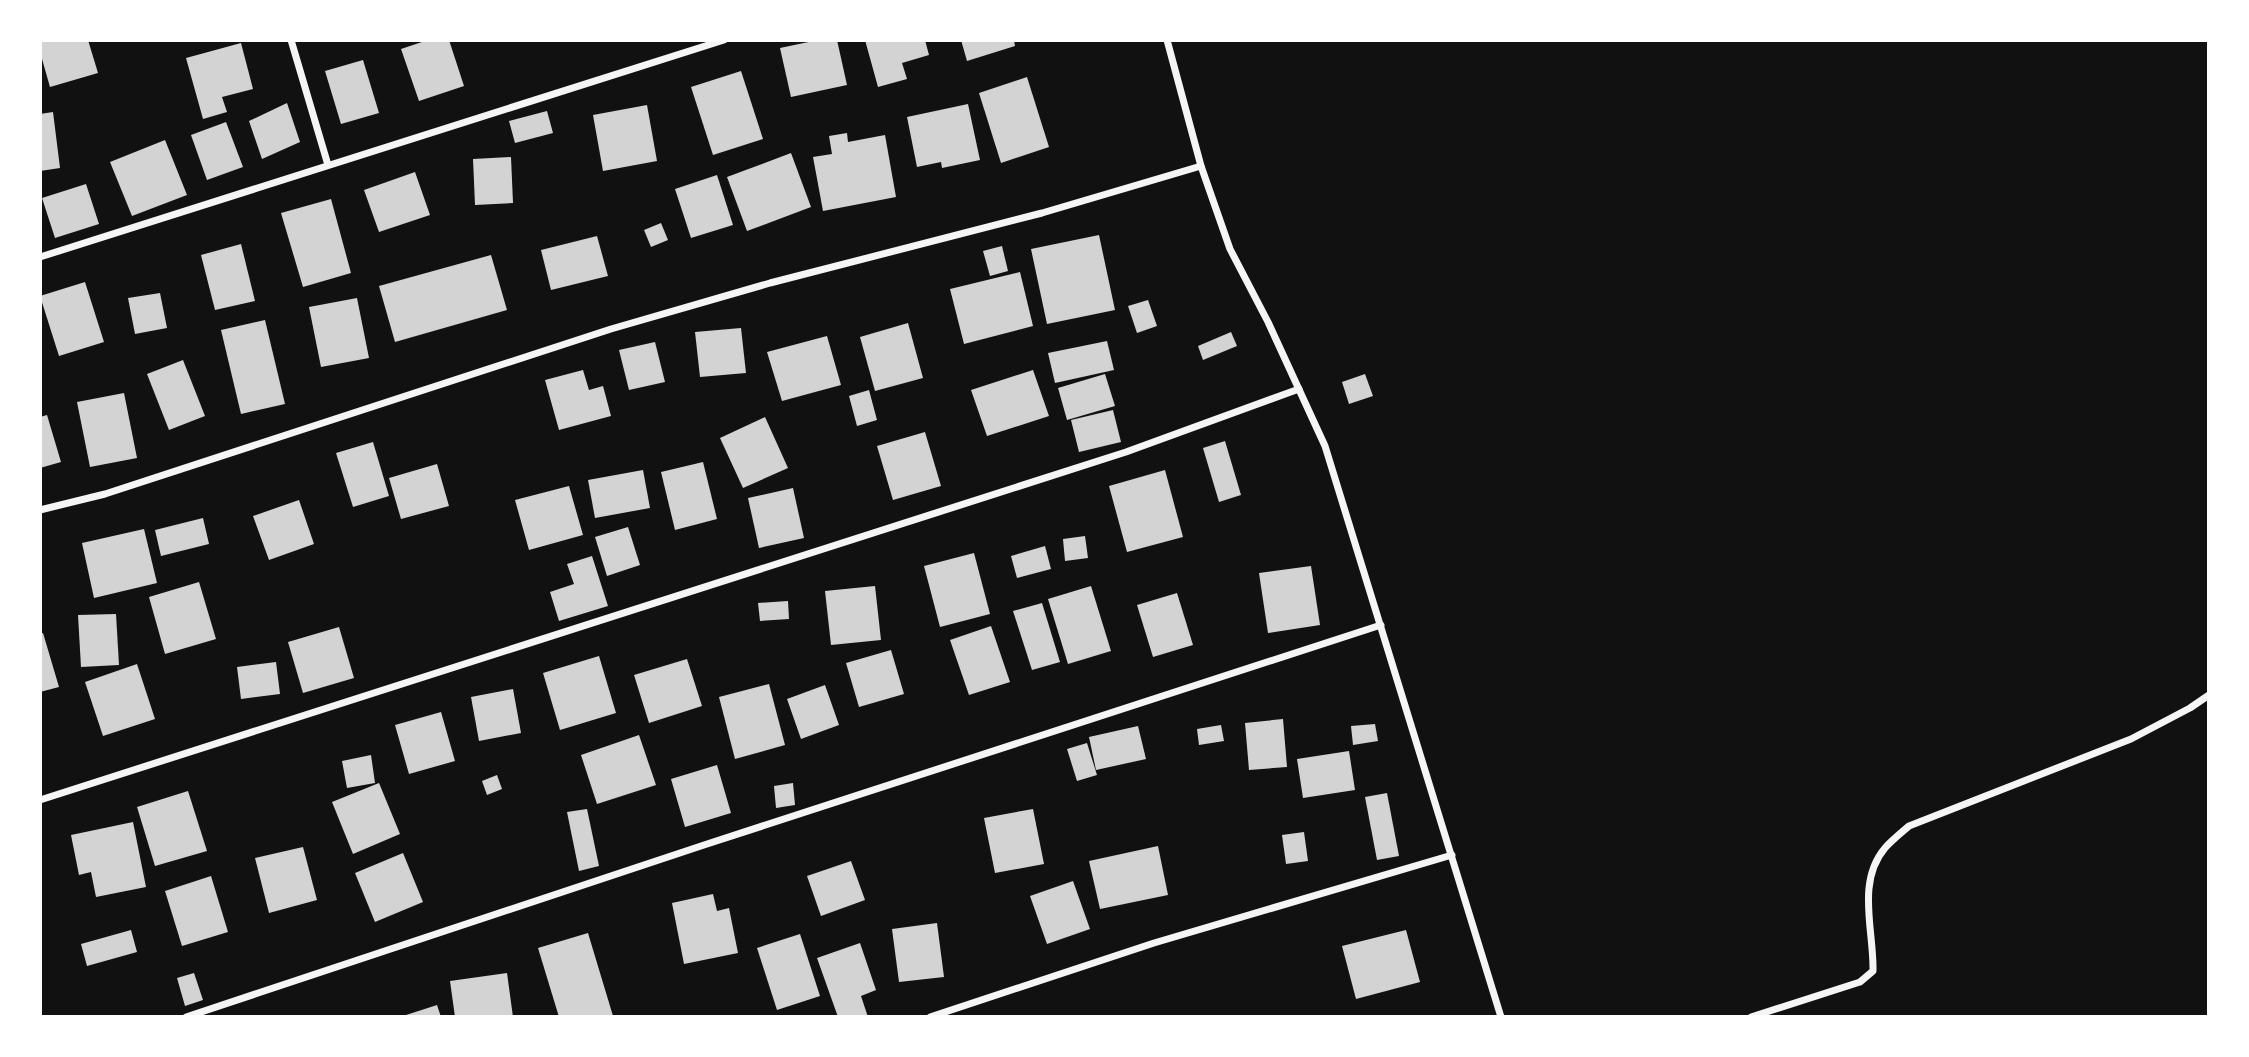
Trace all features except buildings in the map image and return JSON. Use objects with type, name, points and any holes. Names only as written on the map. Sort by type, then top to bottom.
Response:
[{"type":"street","points":[[291,40],[328,165]]},
{"type":"street","points":[[40,257],[724,40]]},
{"type":"street","points":[[1167,40],[1201,166],[1230,249],[1268,322],[1325,446],[1501,1017]]},
{"type":"street","points":[[40,510],[105,494],[611,329],[770,283],[1042,213],[1201,166]]},
{"type":"street","points":[[40,800],[1126,452],[1299,389]]},
{"type":"street","points":[[186,1017],[691,849],[1381,625]]},
{"type":"street","points":[[1751,1017],[1860,982],[1873,971],[1868,898],[1871,874],[1884,849],[1909,826],[2131,739],[2209,695]]},
{"type":"street","points":[[930,1017],[1154,943],[1452,855]]}]
